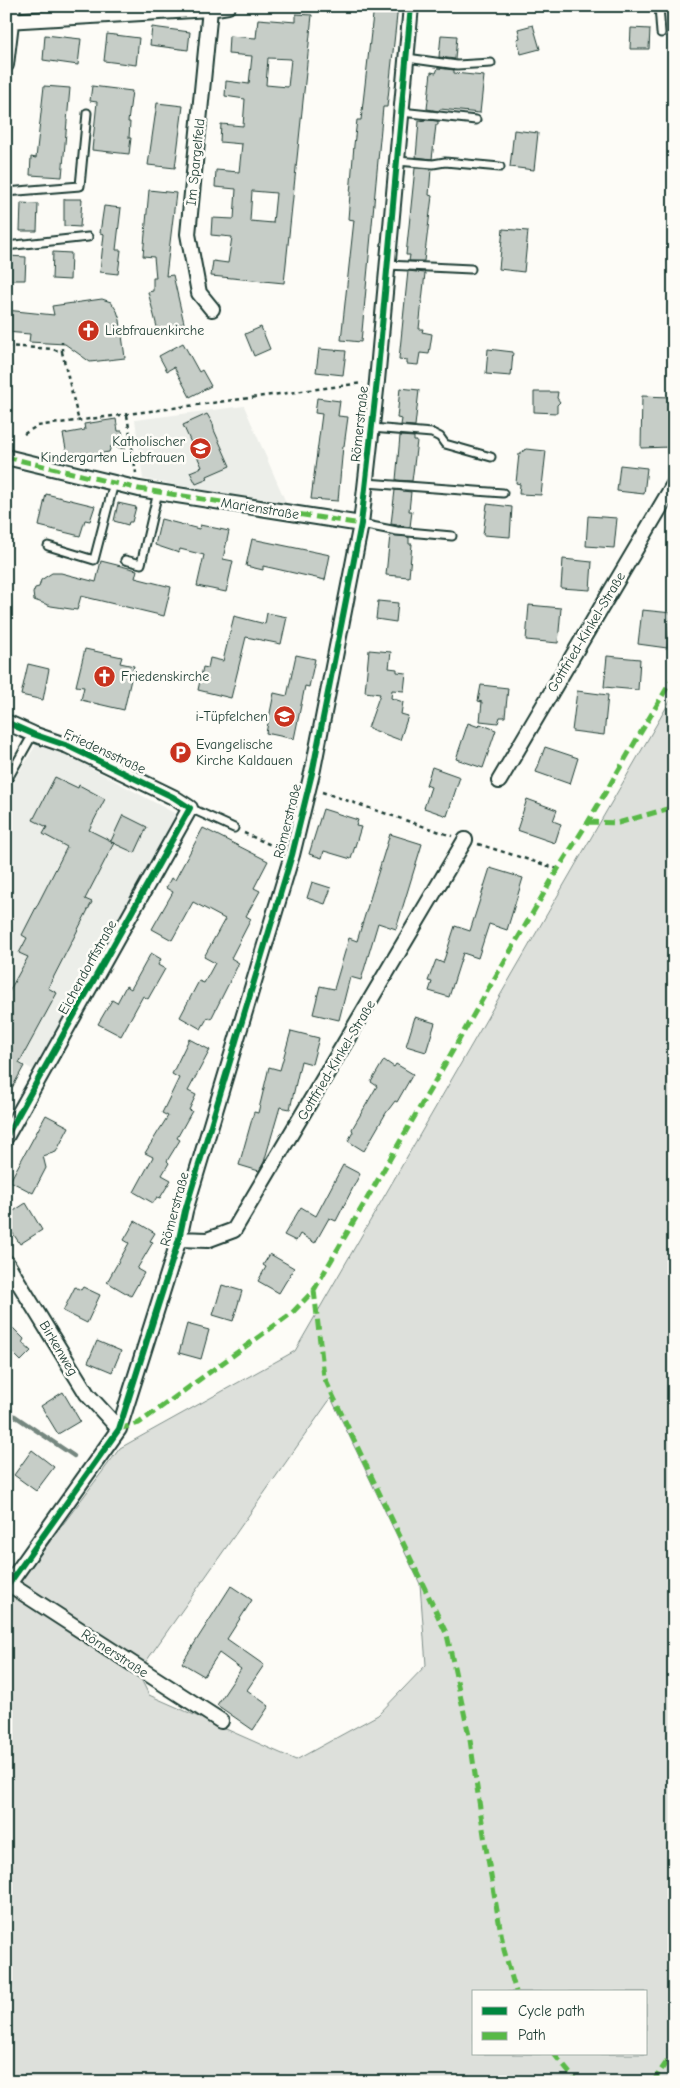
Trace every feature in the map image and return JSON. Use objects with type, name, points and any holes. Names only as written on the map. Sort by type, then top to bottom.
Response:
[{"type":"street","points":[[6,65],[9,21],[13,6]]},
{"type":"street","points":[[9,21],[210,9],[228,6]]},
{"type":"street","name":"Römerstraße","points":[[221,1721],[8,1586],[119,1429],[179,1239],[185,1211],[292,855],[313,769],[361,524],[377,381],[411,6]]},
{"type":"street","name":"Im Spargelfeld","points":[[210,9],[188,234],[199,293],[212,309]]},
{"type":"street","name":"Marienstraße","points":[[6,457],[139,489],[361,524]]},
{"type":"street","name":"Gottfried-Kinkel-Straße","points":[[499,780],[674,484]]},
{"type":"street","name":"Friedensstraße","points":[[6,722],[68,746],[173,797],[190,808]]},
{"type":"street","name":"Eichendorffstraße","points":[[6,1137],[190,808]]},
{"type":"street","name":"Gottfried-Kinkel-Straße","points":[[179,1239],[207,1240],[234,1230],[465,840]]},
{"type":"street","name":"Birkenweg","points":[[6,1262],[87,1394],[119,1429]]},
{"type":"lane","points":[[659,6],[661,33]]},
{"type":"lane","points":[[406,58],[457,65],[491,63]]},
{"type":"lane","points":[[6,192],[80,186],[87,112]]},
{"type":"lane","points":[[402,112],[476,120]]},
{"type":"lane","points":[[397,161],[433,164],[445,162],[500,167]]},
{"type":"lane","points":[[6,246],[88,237]]},
{"type":"lane","points":[[387,265],[471,269]]},
{"type":"lane","points":[[372,428],[432,433],[440,437],[445,444],[491,457]]},
{"type":"lane","points":[[366,482],[504,493]]},
{"type":"lane","points":[[48,546],[94,560],[114,483]]},
{"type":"lane","points":[[125,560],[141,564],[158,492]]},
{"type":"lane","points":[[361,524],[397,531],[452,536]]},
{"type":"lane","points":[[6,782],[33,734]]},
{"type":"lane","points":[[190,808],[234,828]]},
{"type":"path","points":[[62,342],[62,352],[79,422]]},
{"type":"path","points":[[6,346],[52,349],[62,352]]},
{"type":"path","points":[[24,434],[37,426],[79,422],[377,381]]},
{"type":"path","points":[[127,415],[139,489]]},
{"type":"path","points":[[319,791],[440,832]]},
{"type":"path","points":[[234,828],[274,847]]},
{"type":"path","points":[[465,840],[558,869]]},
{"type":"shaded area","name":"Katholischer Kindergarten Liebfrauen","points":[[244,406],[287,505],[143,479],[135,420]]},
{"type":"shaded area","points":[[674,694],[674,2082],[6,2082],[6,1610],[13,1591],[120,1448],[295,1351]],"holes":[[[331,1398],[420,1584],[426,1665],[378,1715],[296,1760],[149,1695],[138,1673]]]},
{"type":"shaded area","points":[[39,740],[178,815],[33,1070],[6,1054],[6,793]]},
{"type":"building","points":[[374,6],[398,6],[387,107],[383,107],[361,342],[341,340],[354,220],[348,219],[354,145],[357,120],[361,120]]},
{"type":"building","points":[[296,14],[312,15],[284,283],[211,276],[213,261],[228,263],[232,237],[211,235],[212,218],[234,219],[236,189],[215,187],[216,170],[239,172],[242,144],[220,142],[221,124],[243,126],[245,99],[225,96],[226,81],[249,84],[252,56],[228,54],[229,36],[256,38],[258,19],[296,22]],"holes":[[[268,58],[291,59],[288,87],[266,85]],[[252,191],[276,193],[273,223],[250,221]]]},
{"type":"building","points":[[533,25],[540,49],[521,54],[517,39],[520,38],[518,29]]},
{"type":"building","points":[[152,27],[190,32],[188,50],[150,45]]},
{"type":"building","points":[[631,28],[650,29],[649,49],[630,49]]},
{"type":"building","points":[[107,34],[139,38],[136,65],[104,61]]},
{"type":"building","points":[[45,35],[81,39],[78,65],[43,60]]},
{"type":"building","points":[[441,35],[457,36],[455,59],[439,57]]},
{"type":"building","points":[[438,68],[454,70],[454,73],[484,76],[480,113],[427,109],[431,72],[436,73]]},
{"type":"building","points":[[44,86],[70,88],[62,177],[30,175],[31,157],[36,158]]},
{"type":"building","points":[[92,86],[132,91],[128,122],[130,122],[129,138],[131,138],[129,154],[92,150],[97,102],[90,101]]},
{"type":"building","points":[[157,103],[183,106],[175,168],[148,165]]},
{"type":"building","points":[[419,121],[438,121],[432,159],[416,157]]},
{"type":"building","points":[[514,130],[538,133],[534,170],[510,167]]},
{"type":"building","points":[[415,168],[431,169],[429,195],[432,196],[424,261],[409,261],[410,255],[406,255]]},
{"type":"building","points":[[149,190],[176,193],[166,276],[173,275],[184,323],[158,331],[148,292],[153,291],[153,278],[156,278],[154,257],[143,256]]},
{"type":"building","points":[[64,199],[82,199],[80,227],[64,226]]},
{"type":"building","points":[[21,203],[38,204],[37,231],[20,231]]},
{"type":"building","points":[[104,206],[121,208],[116,250],[121,250],[118,274],[100,272],[104,234],[100,233]]},
{"type":"building","points":[[503,229],[528,231],[524,272],[499,269]]},
{"type":"building","points":[[53,252],[71,253],[70,280],[52,279]]},
{"type":"building","points":[[8,256],[26,257],[25,280],[7,280]]},
{"type":"building","points":[[408,271],[425,273],[419,329],[423,329],[422,332],[432,334],[429,354],[420,353],[418,365],[407,364],[407,360],[399,359]]},
{"type":"building","name":"Liebfrauenkirche","points":[[102,299],[111,302],[117,311],[125,358],[90,362],[65,344],[29,342],[30,334],[6,332],[6,310],[54,315],[52,306]]},
{"type":"building","points":[[261,327],[270,349],[254,356],[245,334]]},
{"type":"building","points":[[183,343],[199,372],[202,370],[211,386],[190,397],[174,367],[167,371],[159,356]]},
{"type":"building","points":[[319,349],[346,351],[343,375],[316,372]]},
{"type":"building","points":[[488,349],[513,352],[511,376],[486,374]]},
{"type":"building","points":[[400,388],[419,390],[415,426],[401,425],[402,419],[397,418]]},
{"type":"building","points":[[534,392],[558,392],[557,398],[560,402],[557,405],[557,413],[534,412]]},
{"type":"building","points":[[642,396],[671,397],[670,447],[641,448]]},
{"type":"building","points":[[317,398],[340,401],[338,416],[348,417],[343,446],[338,501],[311,499],[322,414],[315,413]]},
{"type":"building","points":[[207,414],[230,466],[207,476],[208,479],[196,484],[190,472],[202,467],[183,425]]},
{"type":"building","points":[[116,419],[118,431],[122,431],[125,449],[111,446],[109,452],[68,459],[63,434],[85,430],[84,424]]},
{"type":"building","points":[[400,436],[414,437],[414,441],[417,441],[412,481],[396,480]]},
{"type":"building","points":[[526,449],[546,451],[541,495],[519,494],[520,484],[516,483],[519,454]]},
{"type":"building","points":[[620,465],[647,468],[644,494],[617,491]]},
{"type":"building","points":[[395,490],[411,492],[409,511],[412,511],[410,527],[391,524]]},
{"type":"building","points":[[46,494],[95,506],[90,521],[85,520],[80,536],[39,526]]},
{"type":"building","points":[[118,503],[136,507],[132,522],[129,522],[128,525],[114,521]]},
{"type":"building","points":[[487,504],[512,507],[510,537],[483,535]]},
{"type":"building","points":[[588,516],[617,518],[614,548],[586,546]]},
{"type":"building","points":[[161,519],[199,529],[200,525],[229,531],[223,559],[233,561],[226,592],[197,586],[204,555],[180,549],[179,553],[155,545]]},
{"type":"building","points":[[390,535],[409,537],[409,544],[412,544],[409,577],[386,575]]},
{"type":"building","points":[[252,539],[330,555],[325,580],[263,566],[263,570],[246,566]]},
{"type":"building","points":[[563,559],[592,562],[590,590],[561,588]]},
{"type":"building","points":[[101,561],[137,570],[135,578],[171,587],[164,616],[81,596],[77,610],[51,606],[34,600],[33,593],[35,588],[39,587],[41,580],[52,573],[61,573],[96,582]]},
{"type":"building","points":[[378,601],[398,603],[396,622],[376,619]]},
{"type":"building","points":[[529,605],[561,608],[558,643],[526,640]]},
{"type":"building","points":[[642,610],[672,613],[667,648],[638,644]]},
{"type":"building","points":[[267,613],[287,617],[281,644],[246,637],[231,698],[198,690],[203,667],[208,668],[210,658],[223,661],[234,616],[265,624]]},
{"type":"building","name":"Friedenskirche","points":[[85,649],[122,657],[120,663],[134,666],[124,710],[81,700],[84,687],[76,686]]},
{"type":"building","points":[[369,650],[391,652],[389,668],[397,669],[397,672],[406,673],[404,691],[392,690],[391,698],[403,702],[401,714],[408,716],[400,740],[368,728],[380,694],[365,692]]},
{"type":"building","name":"i-Tüpfelchen","points":[[296,655],[315,659],[309,687],[305,686],[294,739],[266,733],[274,693],[287,696]]},
{"type":"building","points":[[607,656],[640,659],[638,690],[604,687]]},
{"type":"building","points":[[28,664],[49,669],[43,700],[21,695]]},
{"type":"building","points":[[481,685],[508,688],[505,717],[500,717],[498,723],[480,721],[482,702],[478,701]]},
{"type":"building","points":[[577,691],[608,695],[604,735],[572,731]]},
{"type":"building","points":[[468,723],[479,727],[480,724],[496,730],[483,768],[456,759]]},
{"type":"building","points":[[545,747],[578,758],[570,784],[536,772]]},
{"type":"building","points":[[432,767],[460,777],[447,816],[424,808],[431,787],[426,785]]},
{"type":"building","points":[[55,777],[78,788],[79,785],[105,799],[89,830],[111,841],[123,815],[147,827],[135,853],[114,843],[85,899],[92,902],[48,988],[57,993],[19,1063],[24,1066],[6,1099],[6,997],[28,957],[19,953],[27,938],[22,935],[67,847],[43,834],[47,827],[33,820]]},
{"type":"building","points":[[527,799],[557,810],[553,821],[561,824],[555,843],[517,830]]},
{"type":"building","points":[[323,809],[358,820],[356,826],[361,827],[351,859],[324,851],[322,858],[309,854]]},
{"type":"building","points":[[203,828],[268,861],[254,888],[260,891],[246,916],[251,919],[231,958],[239,963],[211,1019],[208,1017],[201,1029],[180,1017],[199,981],[204,983],[215,963],[204,957],[225,919],[193,902],[172,940],[152,929],[173,892],[166,888],[171,878],[175,880]]},
{"type":"building","points":[[390,834],[422,844],[396,929],[378,923],[361,980],[350,977],[339,1020],[313,1014],[320,986],[334,989],[349,938],[357,941]]},
{"type":"building","points":[[490,868],[523,878],[507,930],[489,924],[478,958],[463,953],[449,997],[429,991],[432,982],[428,981],[436,960],[443,963],[455,926],[470,931]]},
{"type":"building","points":[[312,882],[331,888],[325,904],[307,898]]},
{"type":"building","points":[[151,953],[161,959],[158,965],[165,969],[148,999],[143,996],[121,1036],[98,1024],[112,1000],[117,1003],[126,986],[131,989]]},
{"type":"building","points":[[415,1017],[435,1023],[426,1052],[406,1046]]},
{"type":"building","points":[[291,1031],[319,1038],[312,1064],[301,1061],[290,1109],[280,1107],[264,1162],[259,1171],[239,1165],[254,1112],[258,1113],[269,1067],[280,1070]]},
{"type":"building","points":[[189,1039],[210,1050],[188,1091],[196,1095],[189,1110],[192,1111],[177,1138],[180,1140],[167,1161],[169,1163],[162,1175],[171,1180],[160,1198],[157,1197],[153,1203],[134,1192],[153,1157],[145,1153],[168,1116],[162,1113],[179,1078],[172,1074]]},
{"type":"building","points":[[384,1060],[394,1067],[396,1064],[413,1074],[397,1102],[395,1101],[386,1113],[364,1151],[348,1141],[353,1132],[352,1129],[377,1086],[371,1082]]},
{"type":"building","points":[[46,1115],[69,1127],[56,1152],[43,1156],[46,1168],[33,1193],[10,1181]]},
{"type":"building","points":[[343,1165],[360,1174],[336,1221],[329,1218],[315,1243],[300,1234],[296,1241],[284,1235],[301,1207],[316,1216]]},
{"type":"building","points":[[26,1203],[42,1230],[20,1244],[6,1223],[6,1216]]},
{"type":"building","points":[[135,1221],[155,1233],[150,1241],[153,1242],[137,1269],[144,1273],[131,1296],[107,1282],[129,1243],[124,1240]]},
{"type":"building","points":[[270,1254],[294,1268],[279,1293],[258,1281],[266,1267],[263,1265]]},
{"type":"building","points":[[222,1285],[242,1291],[233,1321],[213,1315]]},
{"type":"building","points":[[75,1287],[81,1290],[83,1287],[100,1295],[87,1323],[63,1311]]},
{"type":"building","points":[[187,1324],[209,1330],[201,1359],[179,1353]]},
{"type":"building","points":[[13,1328],[24,1339],[22,1343],[31,1351],[21,1361],[6,1346],[6,1335]]},
{"type":"building","points":[[97,1341],[121,1351],[112,1372],[88,1362]]},
{"type":"building","points":[[63,1392],[80,1421],[58,1434],[41,1406]]},
{"type":"building","points":[[32,1450],[54,1467],[36,1491],[14,1475]]},
{"type":"building","points":[[231,1586],[252,1600],[227,1639],[264,1665],[247,1690],[269,1706],[253,1730],[217,1705],[241,1669],[219,1653],[204,1676],[182,1663]]},
{"type":"waterway","points":[[6,1410],[74,1456]]},
{"type":"marked path","points":[[6,457],[139,489],[361,524]]},
{"type":"marked path","points":[[119,1429],[139,1423],[292,1313],[314,1290],[558,869],[588,822],[674,676]]},
{"type":"marked path","points":[[588,822],[618,823],[674,807]]},
{"type":"marked path","points":[[314,1290],[324,1377],[447,1635],[470,1740],[504,1950],[515,1990]]},
{"type":"marked path","points":[[653,2082],[674,2051]]},
{"type":"marked path","points":[[556,2056],[577,2082]]},
{"type":"cycle path","points":[[6,1588],[119,1429],[179,1239],[185,1211],[292,855],[313,769],[361,524],[377,381],[411,6]]},
{"type":"cycle path","points":[[6,722],[68,746],[173,797],[190,808],[6,1137]]},
{"type":"place","name":"Liebfrauenkirche","points":[[89,330]]},
{"type":"place","name":"Katholischer Kindergarten Liebfrauen","points":[[201,449]]},
{"type":"place","name":"Friedenskirche","points":[[105,676]]},
{"type":"place","name":"i-Tüpfelchen","points":[[284,716]]},
{"type":"place","name":"Evangelische Kirche Kaldauen","points":[[180,752]]}]
